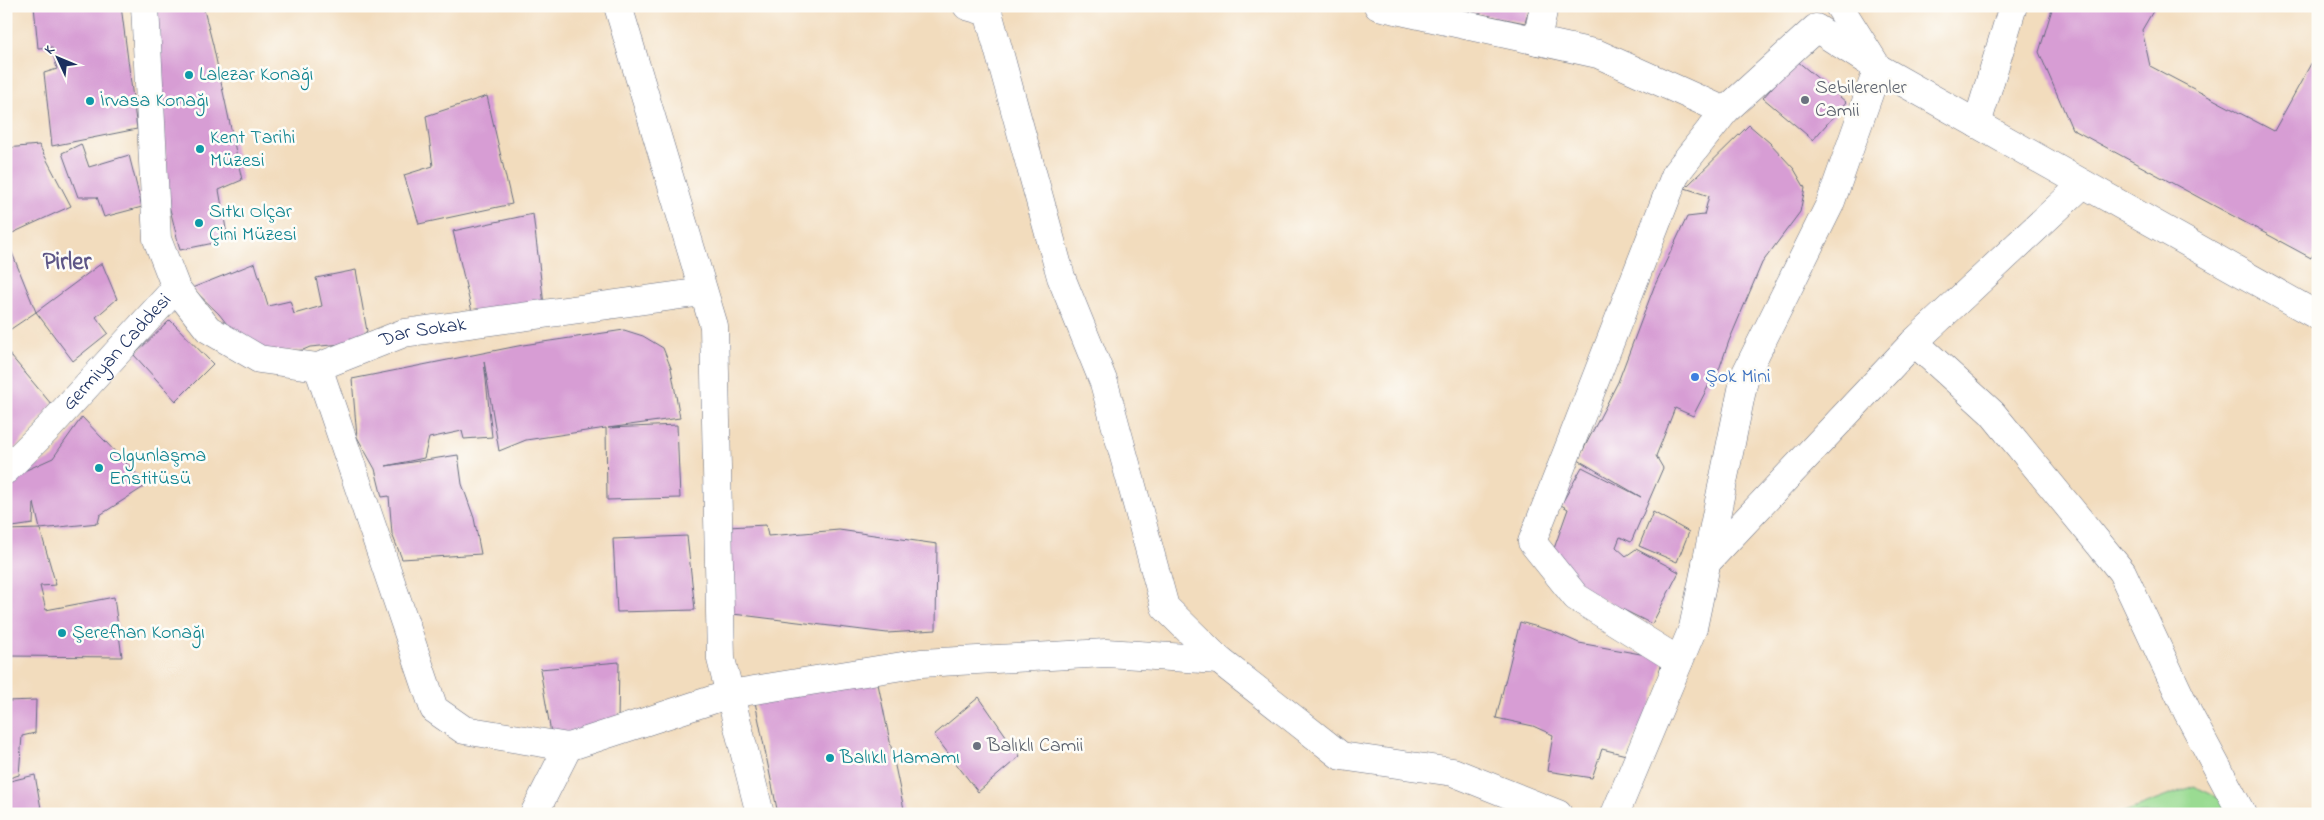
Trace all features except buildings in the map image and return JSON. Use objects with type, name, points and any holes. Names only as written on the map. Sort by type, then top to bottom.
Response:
[{"type":"street","name":"Germiyan Caddesi","points":[[6,470],[50,426],[176,288],[157,238],[145,6]]},
{"type":"street","points":[[618,6],[714,326],[721,659],[760,814]]},
{"type":"street","points":[[1378,6],[1598,54],[1725,110]]},
{"type":"street","points":[[1537,41],[1544,6]]},
{"type":"street","points":[[1839,6],[1878,68]]},
{"type":"street","points":[[1977,124],[2013,6]]},
{"type":"street","points":[[989,8],[1061,277],[1104,383],[1165,607],[1219,660],[1341,756],[1453,772],[1558,814]]},
{"type":"street","points":[[1679,660],[1576,596],[1532,542],[1676,174],[1725,110],[1816,28],[1878,68],[2318,316]]},
{"type":"street","points":[[1614,814],[1693,628],[1745,375],[1830,204],[1878,68]]},
{"type":"street","points":[[1706,562],[1914,342],[2083,184]]},
{"type":"street","name":"Dar Sokak","points":[[176,288],[208,329],[259,359],[318,367],[404,333],[703,292]]},
{"type":"street","points":[[1914,342],[1992,413],[2122,572],[2188,713],[2242,814]]},
{"type":"street","points":[[318,367],[434,709],[464,730],[568,747],[730,694],[921,663],[1106,652],[1219,660]]},
{"type":"street","points":[[534,814],[568,747]]},
{"type":"green space","points":[[2194,786],[2252,814],[2119,814]]},
{"type":"place","name":"Lalezar Konağı","points":[[189,75]]},
{"type":"place","name":"Sebilerenler Camii","points":[[1805,100]]},
{"type":"place","name":"İrvasa Konağı","points":[[90,101]]},
{"type":"place","name":"Kent Tarihi Müzesi","points":[[200,149]]},
{"type":"place","name":"Sıtkı Olçar Çini Müzesi","points":[[199,223]]},
{"type":"place","name":"Şok Mini","points":[[1695,377]]},
{"type":"place","name":"Olgunlaşma Enstitüsü","points":[[99,468]]},
{"type":"place","name":"Şerefhan Konağı","points":[[62,633]]},
{"type":"place","name":"Balıklı Camii","points":[[977,746]]},
{"type":"place","name":"Balıklı Hamamı","points":[[830,758]]},
{"type":"district","name":"Pirler","points":[[67,263]]}]
